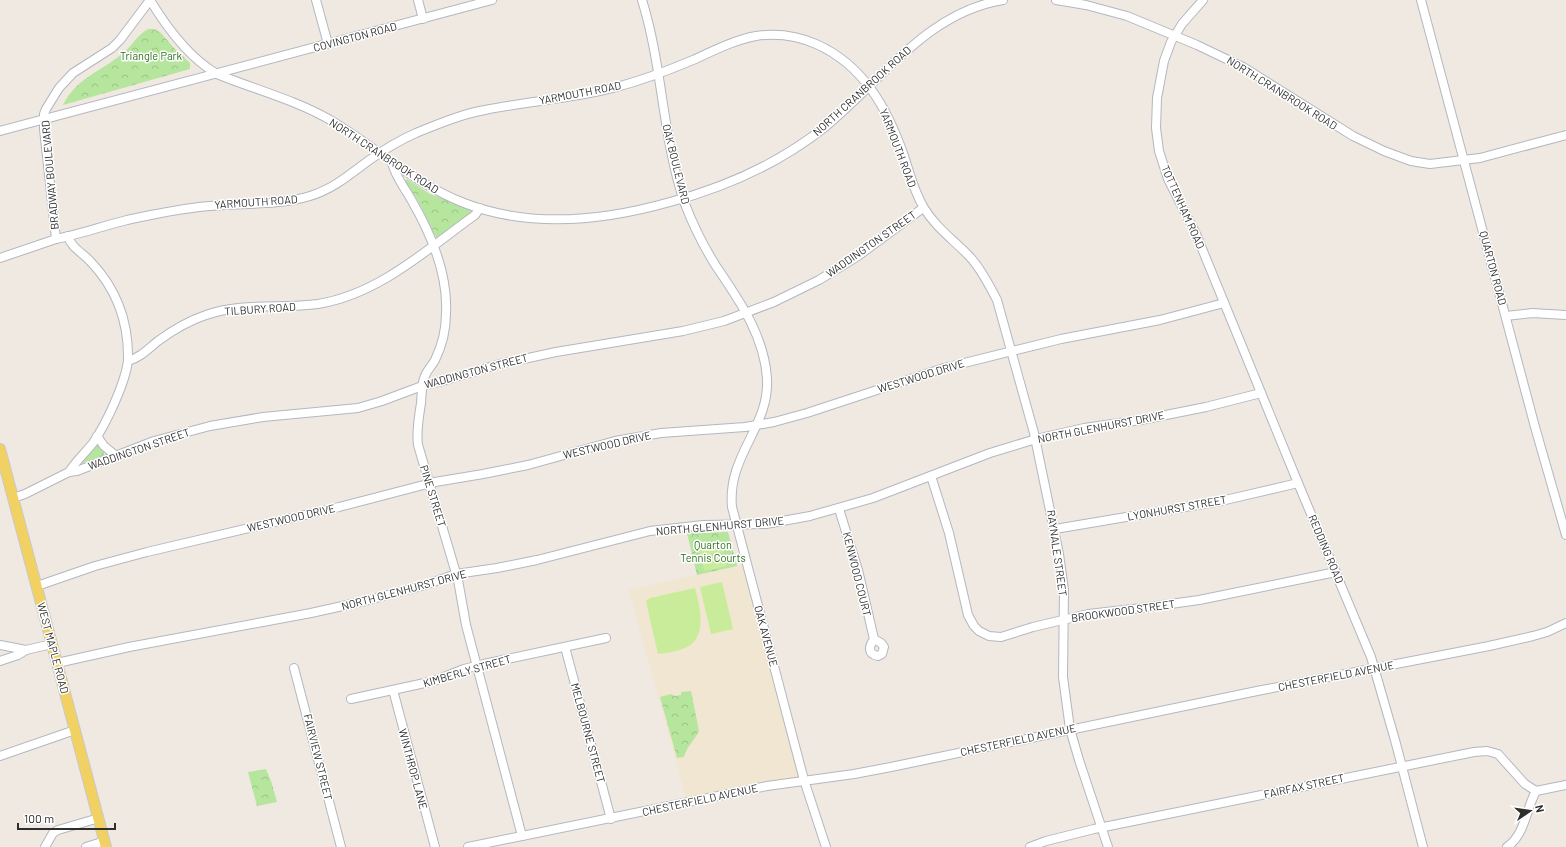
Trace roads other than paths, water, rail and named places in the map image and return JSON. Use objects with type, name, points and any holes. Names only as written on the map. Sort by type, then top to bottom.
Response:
[{"type":"main road","name":"WEST MAPLE ROAD","points":[[0,449],[106,844]]},
{"type":"street","name":"NORTH CRANBROOK ROAD","points":[[150,0],[162,20],[187,49],[211,70],[217,74],[311,110],[350,132],[392,163],[432,188],[458,201],[480,208],[526,218],[576,219],[630,213],[683,199],[727,184],[754,172],[780,158],[822,129],[905,52],[942,23],[968,10],[1003,0]]},
{"type":"street","name":"BRADWAY BOULEVARD","points":[[0,258],[56,239],[44,114],[49,104],[66,81],[82,67],[112,48],[120,40],[150,0]]},
{"type":"street","points":[[316,0],[328,44]]},
{"type":"street","points":[[418,0],[423,19]]},
{"type":"street","name":"COVINGTON ROAD","points":[[217,74],[492,0]]},
{"type":"street","name":"OAK BOULEVARD","points":[[642,0],[659,74],[667,135],[683,199],[710,256],[746,313],[761,350],[767,377],[765,403],[756,425]]},
{"type":"street","name":"NORTH CRANBROOK ROAD","points":[[1056,0],[1107,10],[1175,35],[1243,67],[1342,130],[1384,151],[1406,159],[1424,163],[1480,158],[1566,135]]},
{"type":"street","name":"TOTTENHAM ROAD","points":[[1203,0],[1185,19],[1175,35],[1164,61],[1158,87],[1156,119],[1158,141],[1168,179],[1190,221],[1206,258]]},
{"type":"street","name":"QUARTON ROAD","points":[[1421,0],[1566,535]]},
{"type":"street","name":"YARMOUTH ROAD","points":[[56,239],[128,220],[174,211],[214,205],[302,199],[323,192],[332,187],[380,154],[414,134],[482,110],[615,88],[659,74],[746,38],[770,35],[805,40],[827,50],[849,65],[869,86],[880,101],[889,118],[913,186],[923,208],[939,228],[977,266],[989,284],[999,308]]},
{"type":"street","points":[[0,131],[217,74]]},
{"type":"street","name":"PINE STREET","points":[[392,163],[395,174],[418,212],[433,245],[443,279],[446,313],[441,345],[434,361],[425,375],[422,386],[417,440],[456,574],[466,624],[522,836]]},
{"type":"street","name":"TILBURY ROAD","points":[[128,362],[138,358],[171,332],[193,319],[207,314],[245,308],[319,304],[341,298],[375,285],[394,274],[475,215],[480,208]]},
{"type":"street","name":"WADDINGTON STREET","points":[[13,498],[25,494],[69,472],[77,471],[154,441],[210,426],[263,417],[358,408],[422,386],[500,364],[556,352],[683,331],[713,324],[746,313],[797,292],[858,256],[923,208]]},
{"type":"street","points":[[68,236],[74,248],[89,260],[103,276],[117,299],[125,322],[128,337],[128,362],[123,384],[97,436],[69,472]]},
{"type":"street","name":"REDDING ROAD","points":[[1206,258],[1375,667],[1423,847]]},
{"type":"street","name":"WESTWOOD DRIVE","points":[[36,586],[130,556],[339,507],[429,483],[520,466],[599,445],[637,437],[756,425],[796,416],[930,372],[1012,350],[1160,320],[1224,303]]},
{"type":"street","name":"RAYNALE STREET","points":[[999,308],[1036,439],[1055,529],[1063,583],[1063,677],[1070,729],[1108,847]]},
{"type":"street","points":[[1506,316],[1532,312],[1566,315]]},
{"type":"street","name":"NORTH GLENHURST DRIVE","points":[[57,663],[129,647],[319,612],[425,585],[456,574],[537,560],[664,529],[703,525],[766,524],[839,509],[887,494],[990,453],[1036,439],[1084,428],[1141,420],[1206,407],[1261,393]]},
{"type":"street","name":"OAK AVENUE","points":[[756,425],[743,450],[733,480],[732,502],[736,525],[804,780],[826,847]]},
{"type":"street","points":[[97,436],[104,446],[116,455]]},
{"type":"street","name":"BROOKWOOD STREET","points":[[931,476],[949,533],[968,615],[974,626],[984,634],[994,638],[1001,638],[1064,619],[1106,611],[1199,600],[1336,572]]},
{"type":"street","name":"LYONHURST STREET","points":[[1055,529],[1214,502],[1298,483]]},
{"type":"street","name":"KENWOOD COURT","points":[[839,509],[857,564],[874,639]]},
{"type":"street","name":"CHESTERFIELD AVENUE","points":[[471,847],[767,786],[876,770],[1375,667],[1438,656],[1533,636],[1547,632],[1566,623]]},
{"type":"street","name":"KIMBERLY STREET","points":[[351,699],[434,681],[477,665],[606,638]]},
{"type":"street","points":[[0,661],[18,655],[26,650],[52,644]]},
{"type":"street","points":[[0,645],[26,650]]},
{"type":"street","name":"MELBOURNE STREET","points":[[565,647],[611,819]]},
{"type":"street","name":"FAIRVIEW STREET","points":[[294,668],[341,847]]},
{"type":"street","name":"WINTHROP LANE","points":[[392,690],[434,847]]},
{"type":"street","points":[[0,756],[75,730]]},
{"type":"street","name":"FAIRFAX STREET","points":[[1030,847],[1070,834],[1102,827],[1474,752],[1490,751],[1501,757],[1525,784],[1536,791]]},
{"type":"street","points":[[1507,847],[1514,842],[1520,832],[1529,805],[1536,791],[1566,785]]},
{"type":"street","points":[[45,847],[54,833],[58,830],[99,818]]},
{"type":"street","points":[[86,847],[106,844]]},
{"type":"park label","name":"Triangle Park","points":[[151,56]]},
{"type":"park label","name":"Quarton Tennis Courts","points":[[713,551]]}]
